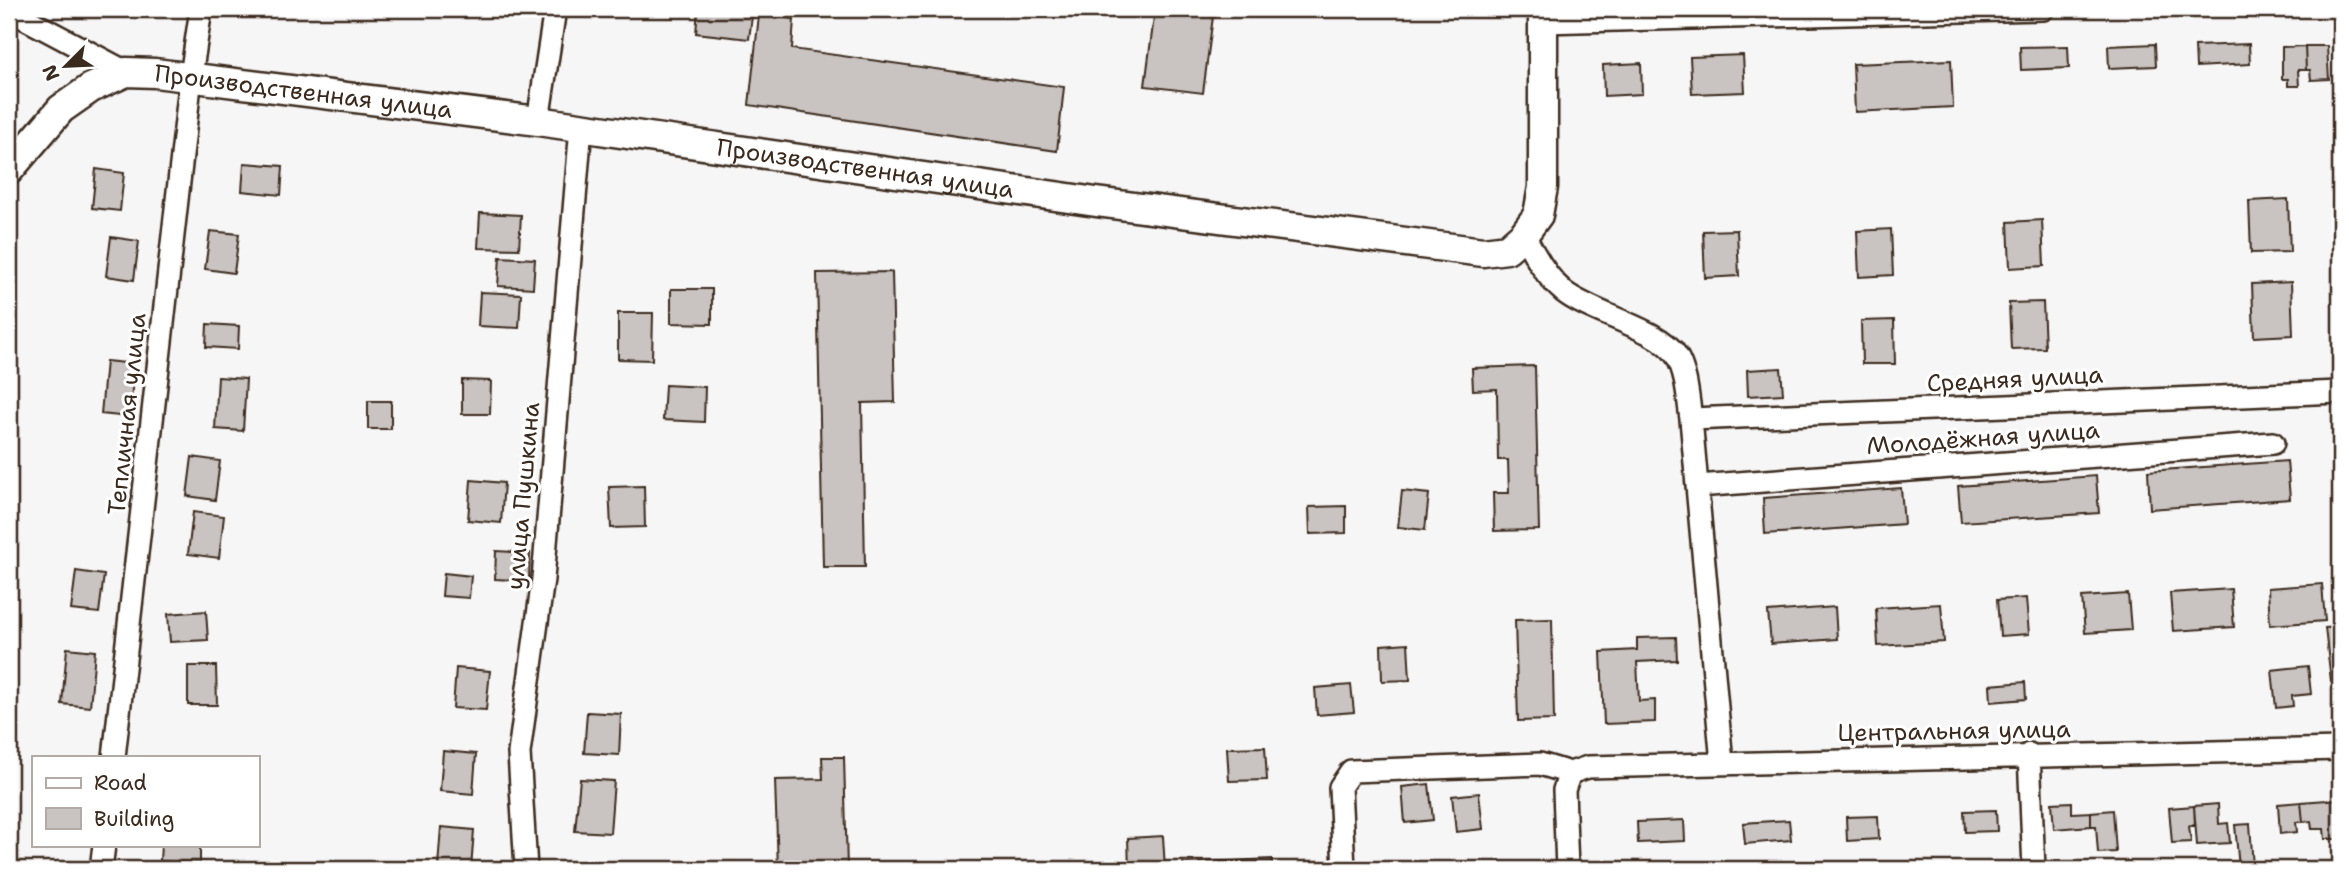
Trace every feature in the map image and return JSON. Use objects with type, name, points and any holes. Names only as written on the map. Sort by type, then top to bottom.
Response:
[{"type":"street","name":"Тепличная улица","points":[[114,756],[191,76],[201,9]]},
{"type":"street","points":[[538,121],[555,9]]},
{"type":"street","points":[[1723,763],[1691,419],[1684,377],[1677,356],[1663,340],[1611,318],[1564,292],[1540,265],[1524,234],[1538,215],[1543,187],[1542,16],[2043,9]]},
{"type":"street","points":[[9,10],[126,72]]},
{"type":"street","name":"Производственная улица","points":[[9,170],[61,109],[91,88],[126,72],[191,76],[538,121],[1096,202],[1483,252],[1507,248],[1524,234]]},
{"type":"street","name":"улица Пушкина","points":[[526,869],[519,753],[543,579],[581,127]]},
{"type":"street","name":"Средняя улица","points":[[1691,419],[2340,392]]},
{"type":"street","name":"Молодёжная улица","points":[[1696,486],[2273,443]]},
{"type":"street","name":"Центральная улица","points":[[1570,773],[1588,766],[2340,749]]},
{"type":"street","points":[[2029,754],[2034,869]]},
{"type":"street","points":[[1344,869],[1340,787],[1351,771],[1540,764],[1570,773],[1564,790],[1567,869]]},
{"type":"street","points":[[101,869],[104,846]]},
{"type":"building","points":[[698,9],[753,9],[749,39],[696,33]]},
{"type":"building","points":[[1155,9],[1214,9],[1203,93],[1145,86]]},
{"type":"building","points":[[759,15],[794,19],[792,49],[1064,87],[1057,151],[749,105]]},
{"type":"building","points":[[2155,44],[2156,66],[2109,68],[2108,46]]},
{"type":"building","points":[[2249,44],[2250,64],[2196,67],[2195,46]]},
{"type":"building","points":[[2068,46],[2069,68],[2021,70],[2020,47]]},
{"type":"building","points":[[2305,46],[2327,46],[2329,79],[2311,80],[2310,70],[2306,70]]},
{"type":"building","points":[[2305,46],[2306,70],[2298,70],[2299,86],[2288,86],[2288,79],[2282,79],[2282,47]]},
{"type":"building","points":[[1743,55],[1745,92],[1692,94],[1690,57]]},
{"type":"building","points":[[1951,60],[1953,107],[1855,112],[1853,64]]},
{"type":"building","points":[[1641,63],[1642,94],[1604,96],[1603,65]]},
{"type":"building","points":[[244,163],[283,166],[281,195],[242,191]]},
{"type":"building","points":[[96,169],[124,173],[120,211],[92,208]]},
{"type":"building","points":[[2288,199],[2290,252],[2251,253],[2249,201]]},
{"type":"building","points":[[480,213],[521,215],[519,249],[478,248]]},
{"type":"building","points":[[2042,220],[2044,266],[2010,268],[2008,222]]},
{"type":"building","points":[[1891,229],[1893,275],[1859,277],[1857,231]]},
{"type":"building","points":[[1737,230],[1739,276],[1705,278],[1703,231]]},
{"type":"building","points":[[210,231],[239,234],[234,273],[205,269]]},
{"type":"building","points":[[111,237],[139,241],[134,280],[106,276]]},
{"type":"building","points":[[500,257],[535,259],[533,288],[498,286]]},
{"type":"building","points":[[892,272],[895,402],[862,403],[865,567],[823,567],[817,273]]},
{"type":"building","points":[[2291,282],[2293,335],[2254,337],[2252,284]]},
{"type":"building","points":[[671,289],[712,289],[712,324],[671,323]]},
{"type":"building","points":[[480,292],[521,294],[519,328],[478,326]]},
{"type":"building","points":[[2043,302],[2045,348],[2011,349],[2009,303]]},
{"type":"building","points":[[618,313],[653,313],[652,360],[618,359]]},
{"type":"building","points":[[1894,320],[1895,364],[1862,364],[1861,321]]},
{"type":"building","points":[[207,324],[239,326],[238,349],[206,347]]},
{"type":"building","points":[[106,361],[135,364],[129,417],[101,414]]},
{"type":"building","points":[[1535,366],[1539,530],[1494,531],[1493,493],[1509,493],[1508,460],[1498,460],[1497,389],[1473,390],[1472,368]]},
{"type":"building","points":[[1781,368],[1783,394],[1748,396],[1747,370]]},
{"type":"building","points":[[218,377],[246,379],[243,431],[215,429]]},
{"type":"building","points":[[462,380],[491,381],[490,414],[462,414]]},
{"type":"building","points":[[665,385],[705,387],[704,422],[663,420]]},
{"type":"building","points":[[368,401],[391,401],[391,429],[368,429]]},
{"type":"building","points":[[192,457],[220,461],[215,500],[187,496]]},
{"type":"building","points":[[2287,461],[2290,499],[2150,509],[2148,471]]},
{"type":"building","points":[[2096,476],[2099,513],[1961,522],[1958,486]]},
{"type":"building","points":[[471,480],[504,483],[501,523],[468,520]]},
{"type":"building","points":[[644,486],[645,527],[611,528],[609,487]]},
{"type":"building","points":[[1901,488],[1904,524],[1765,534],[1763,498]]},
{"type":"building","points":[[1402,491],[1429,494],[1425,530],[1398,527]]},
{"type":"building","points":[[1346,506],[1346,533],[1310,534],[1309,507]]},
{"type":"building","points":[[193,512],[224,516],[219,558],[188,554]]},
{"type":"building","points":[[496,551],[530,553],[529,581],[495,579]]},
{"type":"building","points":[[76,571],[104,575],[99,613],[71,610]]},
{"type":"building","points":[[444,573],[471,576],[469,598],[442,596]]},
{"type":"building","points":[[2322,584],[2325,621],[2270,625],[2268,588]]},
{"type":"building","points":[[2231,589],[2234,627],[2173,631],[2170,593]]},
{"type":"building","points":[[2128,594],[2131,630],[2085,633],[2082,597]]},
{"type":"building","points":[[2026,598],[2029,634],[2000,636],[1997,600]]},
{"type":"building","points":[[1941,604],[1944,642],[1878,646],[1876,608]]},
{"type":"building","points":[[1835,607],[1837,639],[1771,644],[1768,612]]},
{"type":"building","points":[[206,611],[208,640],[170,642],[168,614]]},
{"type":"building","points":[[1552,619],[1554,720],[1518,721],[1515,620]]},
{"type":"building","points":[[2340,627],[2340,680],[2331,681],[2325,628]]},
{"type":"building","points":[[1676,637],[1677,660],[1637,662],[1639,701],[1655,700],[1655,722],[1604,724],[1601,652],[1637,650],[1637,638]]},
{"type":"building","points":[[1408,643],[1410,680],[1382,681],[1381,645]]},
{"type":"building","points":[[67,648],[95,651],[90,707],[62,704]]},
{"type":"building","points":[[188,666],[216,666],[217,705],[188,705]]},
{"type":"building","points":[[2308,666],[2311,694],[2292,696],[2293,706],[2276,708],[2272,670]]},
{"type":"building","points":[[456,668],[490,671],[486,710],[453,708]]},
{"type":"building","points":[[2025,682],[2026,699],[1991,702],[1990,685]]},
{"type":"building","points":[[1351,685],[1354,712],[1317,715],[1315,688]]},
{"type":"building","points":[[587,712],[621,714],[619,755],[584,753]]},
{"type":"building","points":[[1265,747],[1267,780],[1229,781],[1227,748]]},
{"type":"building","points":[[443,751],[476,754],[473,794],[440,791]]},
{"type":"building","points":[[822,757],[844,757],[847,869],[778,869],[775,780],[823,779]]},
{"type":"building","points":[[580,779],[614,781],[610,833],[575,831]]},
{"type":"building","points":[[1429,784],[1433,820],[1405,823],[1402,787]]},
{"type":"building","points":[[1479,793],[1483,829],[1456,832],[1452,796]]},
{"type":"building","points":[[2340,799],[2340,833],[2337,833],[2337,839],[2325,839],[2324,829],[2312,829],[2311,821],[2303,822],[2301,802]]},
{"type":"building","points":[[2072,802],[2072,813],[2091,812],[2091,826],[2054,829],[2052,803]]},
{"type":"building","points":[[2301,802],[2303,822],[2296,822],[2297,832],[2280,834],[2278,804]]},
{"type":"building","points":[[2218,804],[2219,824],[2228,823],[2230,843],[2197,845],[2194,806]]},
{"type":"building","points":[[2194,806],[2195,825],[2189,826],[2191,842],[2172,843],[2169,808]]},
{"type":"building","points":[[1996,810],[1997,831],[1965,832],[1964,811]]},
{"type":"building","points":[[2113,810],[2116,852],[2098,853],[2096,826],[2091,826],[2091,812]]},
{"type":"building","points":[[1878,816],[1879,839],[1847,841],[1846,817]]},
{"type":"building","points":[[1684,820],[1685,841],[1638,843],[1637,822]]},
{"type":"building","points":[[1789,820],[1791,840],[1745,844],[1743,823]]},
{"type":"building","points":[[2250,824],[2253,867],[2239,868],[2235,825]]},
{"type":"building","points":[[441,827],[474,830],[471,869],[438,866]]},
{"type":"building","points":[[1163,836],[1165,869],[1129,869],[1128,838]]},
{"type":"building","points":[[161,846],[200,846],[200,863],[160,861]]},
{"type":"building","points":[[1272,859],[1272,869],[1183,869],[1183,863]]}]
